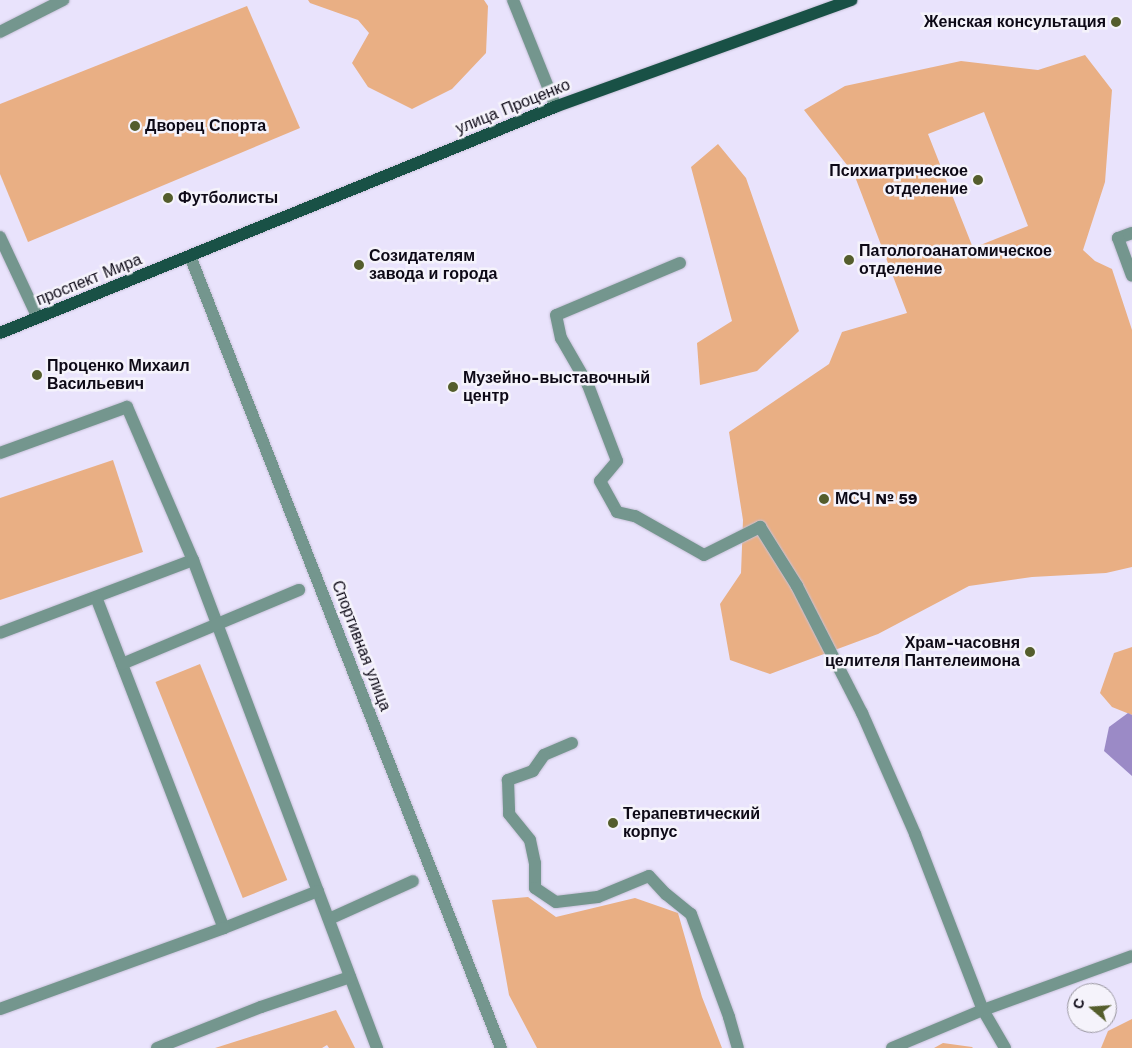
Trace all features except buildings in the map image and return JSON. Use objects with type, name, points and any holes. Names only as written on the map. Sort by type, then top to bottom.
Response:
[{"type":"main road","name":"улица Проценко","points":[[190,256],[556,107],[852,0]]},
{"type":"main road","name":"проспект Мира","points":[[0,333],[190,256]]},
{"type":"street","points":[[0,32],[63,0]]},
{"type":"street","points":[[513,0],[556,107]]},
{"type":"street","points":[[1132,233],[1118,238],[1132,276]]},
{"type":"street","points":[[0,237],[38,318]]},
{"type":"street","name":"Спортивная улица","points":[[190,256],[501,1048]]},
{"type":"street","points":[[680,263],[556,315],[561,338],[588,385],[617,461],[600,480],[617,512],[635,516],[704,555],[760,527],[797,586],[862,713],[915,834],[983,1010],[1005,1048]]},
{"type":"street","points":[[0,453],[127,407],[193,560],[377,1048]]},
{"type":"street","points":[[0,633],[193,560]]},
{"type":"street","points":[[122,664],[299,590]]},
{"type":"street","points":[[96,597],[224,928]]},
{"type":"street","points":[[572,744],[544,755],[533,771],[508,780],[509,814],[530,840],[535,863],[535,888],[556,902],[598,897],[649,876],[666,894],[691,914],[729,1017],[738,1048]]},
{"type":"street","points":[[329,919],[412,881]]},
{"type":"street","points":[[0,1009],[224,928],[318,891]]},
{"type":"street","points":[[892,1048],[983,1010],[1132,956]]},
{"type":"street","points":[[157,1048],[261,1007],[350,977]]},
{"type":"shaded area","points":[[308,0],[484,0],[488,6],[486,53],[452,89],[412,109],[368,87],[352,63],[369,33],[358,20],[310,3]]},
{"type":"shaded area","name":"Дворец Спорта","points":[[247,6],[300,128],[28,242],[0,174],[0,104]]},
{"type":"shaded area","points":[[1085,55],[1112,90],[1105,182],[1083,250],[1095,261],[1112,269],[1132,330],[1132,567],[1106,573],[1032,577],[969,586],[878,634],[770,674],[730,660],[720,604],[741,573],[743,520],[729,432],[829,364],[842,332],[907,313],[854,174],[804,110],[845,86],[961,61],[1038,70]],"holes":[[[984,112],[1028,226],[973,248],[928,134]]]},
{"type":"shaded area","points":[[718,144],[746,178],[799,331],[757,371],[700,385],[697,343],[732,321],[691,167]]},
{"type":"shaded area","points":[[113,460],[143,552],[0,600],[0,498]]},
{"type":"shaded area","points":[[1132,647],[1132,715],[1112,707],[1100,693],[1114,653]]},
{"type":"shaded area","points":[[200,664],[287,880],[243,898],[155,682]]},
{"type":"shaded area","points":[[1128,713],[1132,715],[1132,776],[1104,751],[1109,727]]},
{"type":"shaded area","points":[[528,897],[556,917],[635,898],[678,913],[702,997],[722,1048],[537,1048],[509,995],[492,900]]},
{"type":"shaded area","points":[[336,1010],[355,1048],[329,1048],[327,1045],[322,1048],[215,1048]]},
{"type":"shaded area","points":[[1132,1019],[1132,1048],[1101,1048],[1107,1033],[1117,1033],[1117,1026]]},
{"type":"shaded area","points":[[943,1043],[972,1047],[973,1048],[934,1048]]},
{"type":"place","name":"Женская консультация","points":[[1116,22]]},
{"type":"place","name":"Дворец Спорта","points":[[135,126]]},
{"type":"place","name":"Психиатрическое отделение","points":[[978,180]]},
{"type":"place","name":"Футболисты","points":[[168,198]]},
{"type":"place","name":"Патологоанатомическое отделение","points":[[849,260]]},
{"type":"place","name":"Созидателям завода и города","points":[[359,265]]},
{"type":"place","name":"Проценко Михаил Васильевич","points":[[37,375]]},
{"type":"place","name":"Музейно-выставочный центр","points":[[453,387]]},
{"type":"place","name":"МСЧ № 59","points":[[824,499]]},
{"type":"place","name":"Храм-часовня целителя Пантелеимона","points":[[1030,652]]},
{"type":"place","name":"Терапевтический корпус","points":[[613,823]]}]
